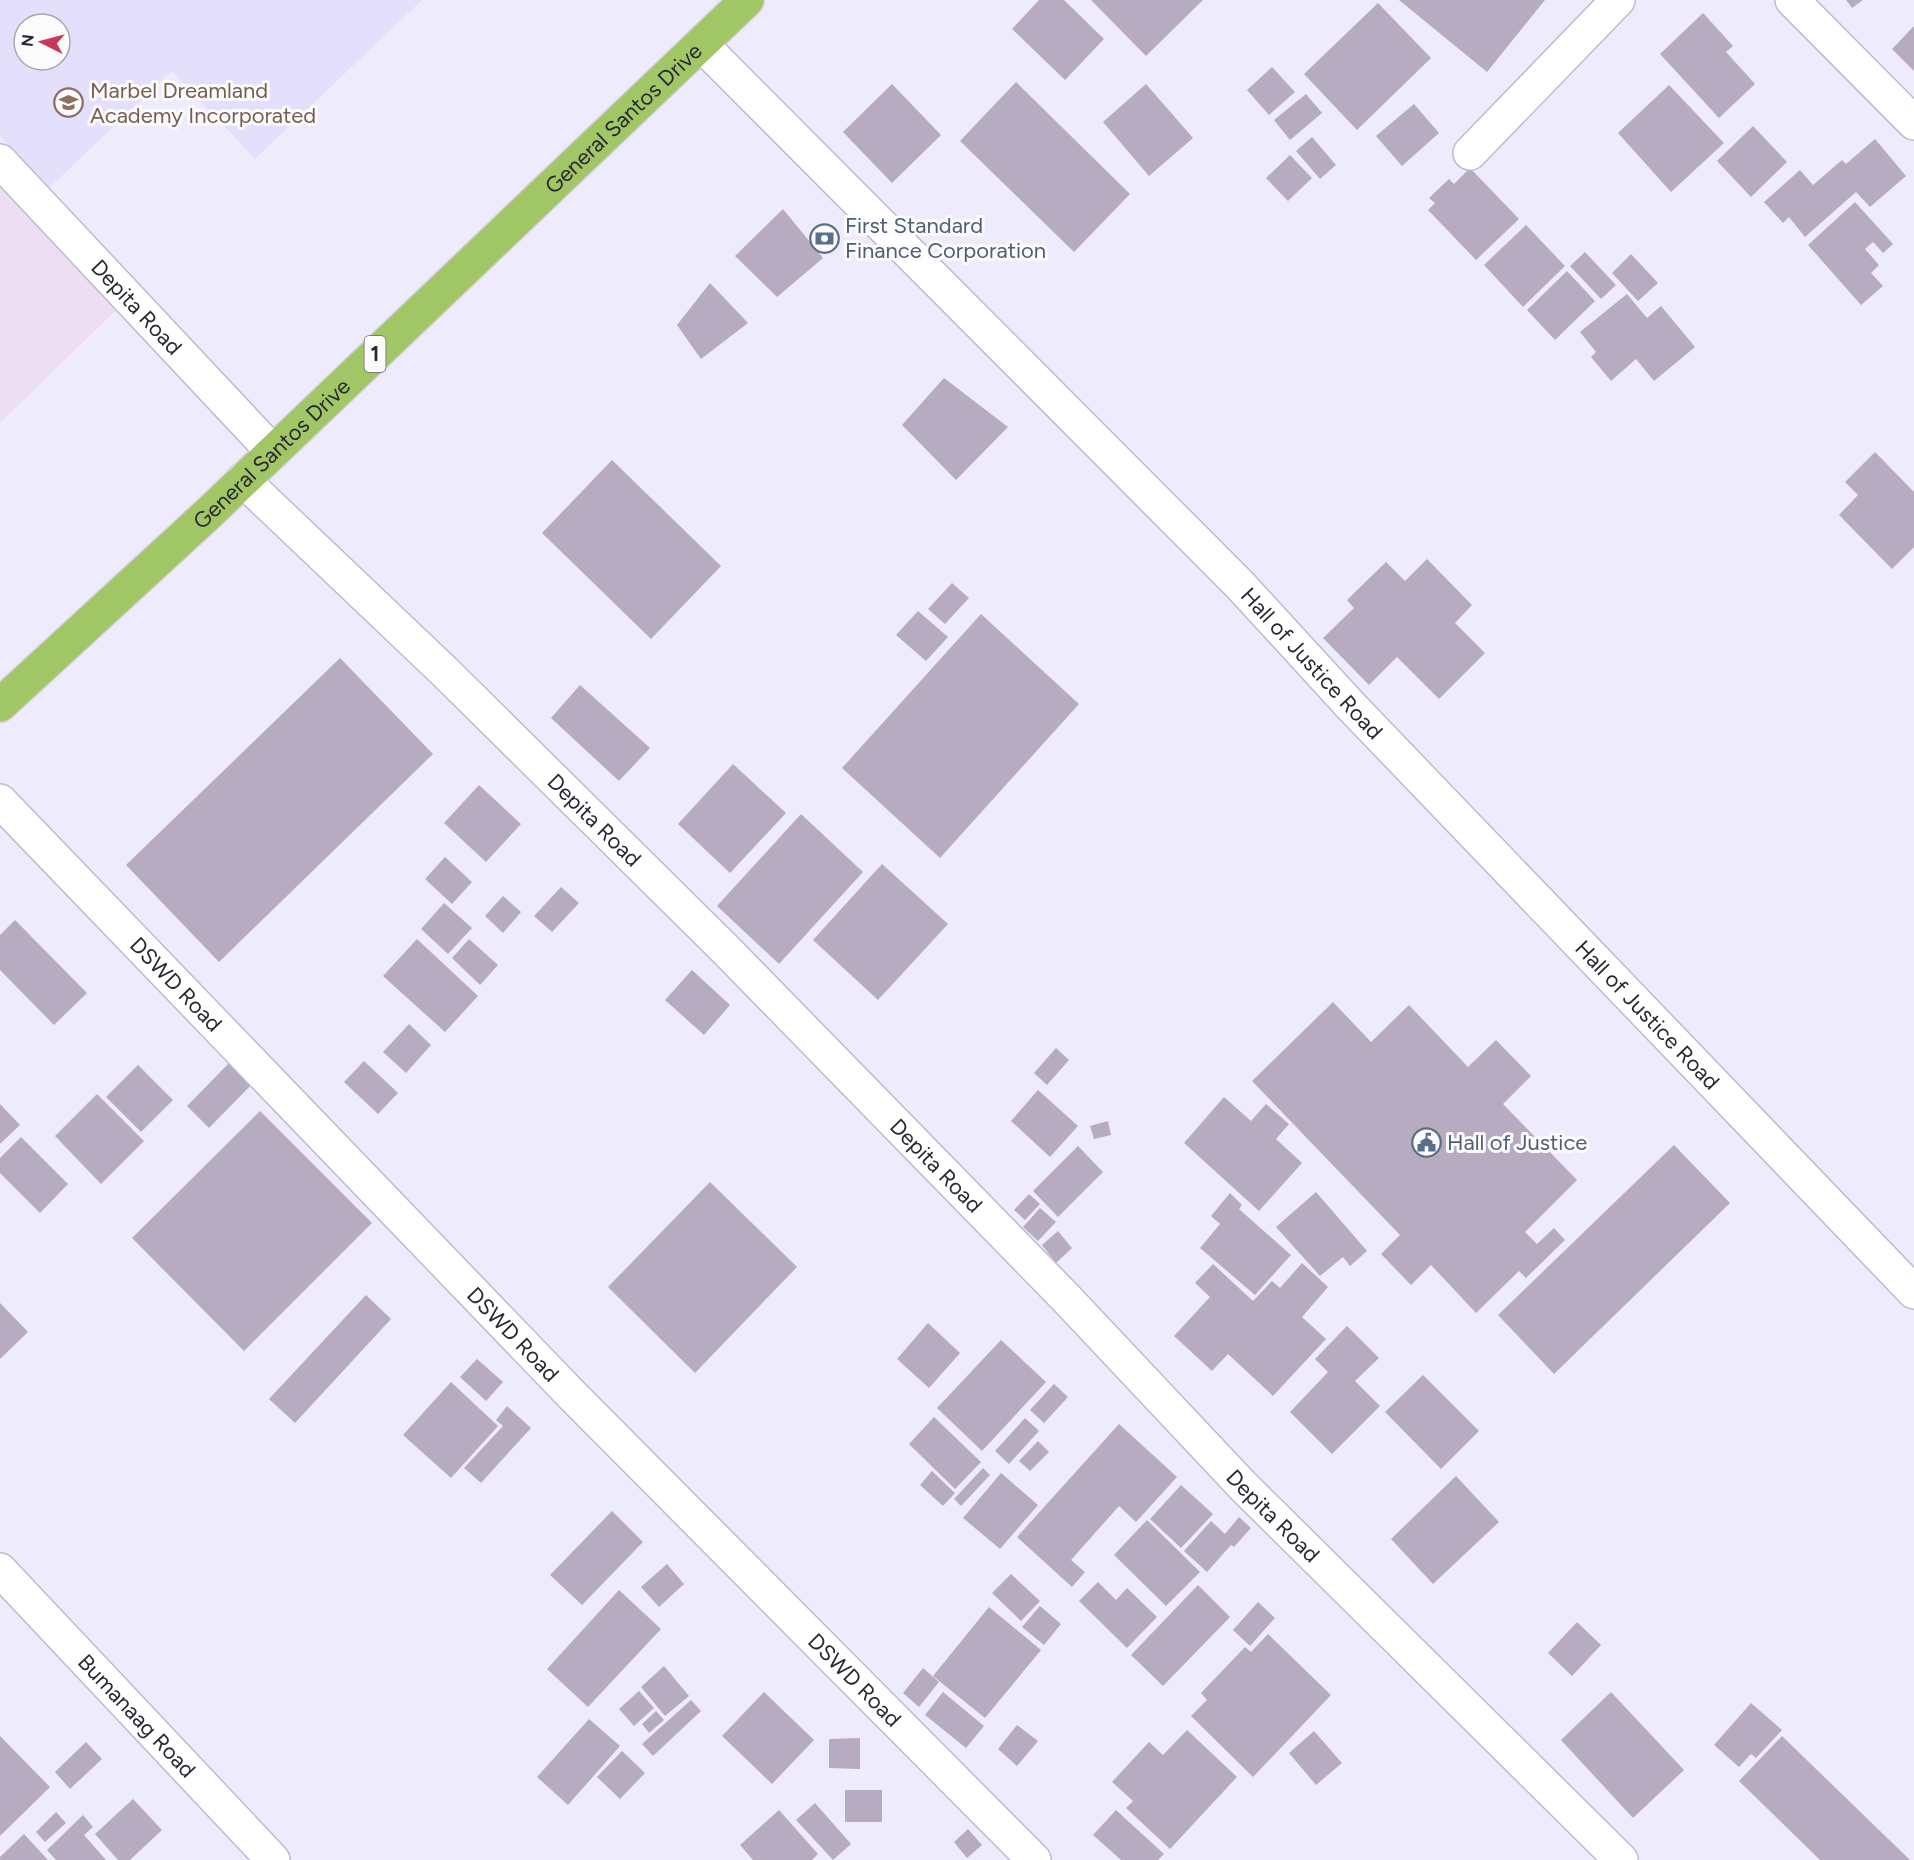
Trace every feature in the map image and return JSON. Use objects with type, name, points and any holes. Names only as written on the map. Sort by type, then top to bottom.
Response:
[{"type":"highway","name":"General Santos Drive","points":[[0,705],[273,452],[747,0]]},
{"type":"street","points":[[1470,153],[1618,0]]},
{"type":"street","points":[[1792,0],[1914,123]]},
{"type":"street","name":"Hall of Justice Road","points":[[701,44],[1240,585],[1351,706],[1914,1292]]},
{"type":"street","name":"Depita Road","points":[[0,161],[273,452]]},
{"type":"street","name":"Depita Road","points":[[243,480],[446,673],[727,951],[1066,1298],[1243,1486],[1621,1860]]},
{"type":"street","name":"DSWD Road","points":[[0,801],[570,1393],[1034,1860]]},
{"type":"street","name":"Bumanaag Road","points":[[0,1570],[273,1860]]},
{"type":"shaded area","points":[[0,0],[422,0],[255,159],[172,71],[49,188],[0,136]]},
{"type":"shaded area","points":[[0,184],[117,309],[0,423]]},
{"type":"building","points":[[1039,0],[1064,0],[1104,39],[1065,80],[1012,29]]},
{"type":"building","points":[[1091,0],[1203,0],[1146,56]]},
{"type":"building","points":[[1399,0],[1545,0],[1487,72]]},
{"type":"building","points":[[1846,0],[1863,0],[1852,8]]},
{"type":"building","points":[[1378,3],[1431,58],[1357,130],[1304,74]]},
{"type":"building","points":[[1703,13],[1733,46],[1726,52],[1755,84],[1719,118],[1660,54]]},
{"type":"building","points":[[1914,26],[1914,71],[1892,49]]},
{"type":"building","points":[[1272,67],[1295,92],[1269,115],[1247,90]]},
{"type":"building","points":[[1016,82],[1130,194],[1074,252],[960,141]]},
{"type":"building","points":[[892,84],[941,135],[892,183],[843,132]]},
{"type":"building","points":[[1146,84],[1193,138],[1149,176],[1103,122]]},
{"type":"building","points":[[1669,85],[1724,143],[1671,192],[1618,133]]},
{"type":"building","points":[[1306,94],[1322,113],[1290,140],[1274,120]]},
{"type":"building","points":[[1414,104],[1439,133],[1402,166],[1376,136]]},
{"type":"building","points":[[1753,126],[1787,162],[1751,197],[1717,161]]},
{"type":"building","points":[[1312,137],[1336,165],[1320,179],[1296,151]]},
{"type":"building","points":[[1875,139],[1906,176],[1870,207],[1856,192],[1805,237],[1789,217],[1783,223],[1764,202],[1800,170],[1813,185],[1842,160],[1846,164]]},
{"type":"building","points":[[1290,155],[1312,178],[1288,201],[1266,178]]},
{"type":"building","points":[[1470,168],[1519,219],[1476,260],[1428,210],[1435,203],[1429,198],[1449,179],[1454,184]]},
{"type":"building","points":[[1855,202],[1893,244],[1883,253],[1873,242],[1865,249],[1879,265],[1871,273],[1883,286],[1861,305],[1808,245]]},
{"type":"building","points":[[783,209],[823,258],[777,297],[735,256]]},
{"type":"building","points":[[1526,225],[1565,266],[1523,307],[1484,265]]},
{"type":"building","points":[[1585,252],[1616,285],[1601,299],[1570,266]]},
{"type":"building","points":[[1631,254],[1658,283],[1638,301],[1612,273]]},
{"type":"building","points":[[1567,271],[1595,301],[1555,340],[1527,310]]},
{"type":"building","points":[[710,283],[748,323],[701,359],[677,325]]},
{"type":"building","points":[[1627,294],[1647,318],[1661,306],[1695,347],[1654,381],[1636,359],[1611,381],[1591,357],[1596,352],[1580,332]]},
{"type":"building","points":[[944,378],[1008,427],[956,480],[902,425]]},
{"type":"building","points":[[1875,452],[1914,492],[1914,547],[1892,569],[1839,515],[1858,495],[1845,482]]},
{"type":"building","points":[[612,460],[721,566],[651,639],[542,533]]},
{"type":"building","points":[[1427,559],[1472,605],[1455,623],[1485,653],[1439,699],[1397,657],[1369,685],[1323,638],[1354,608],[1347,600],[1386,562],[1405,581]]},
{"type":"building","points":[[952,583],[969,598],[945,624],[928,609]]},
{"type":"building","points":[[918,611],[948,637],[926,661],[896,635]]},
{"type":"building","points":[[981,614],[1079,704],[940,858],[842,768]]},
{"type":"building","points":[[340,658],[433,754],[219,962],[126,865]]},
{"type":"building","points":[[580,685],[650,748],[619,781],[551,718]]},
{"type":"building","points":[[733,764],[786,813],[730,873],[678,824]]},
{"type":"building","points":[[479,785],[521,824],[486,862],[444,823]]},
{"type":"building","points":[[801,814],[863,872],[779,964],[717,906]]},
{"type":"building","points":[[445,857],[472,882],[452,904],[425,879]]},
{"type":"building","points":[[882,864],[948,924],[878,1000],[813,940]]},
{"type":"building","points":[[561,887],[579,903],[552,932],[534,916]]},
{"type":"building","points":[[503,896],[521,912],[503,933],[485,916]]},
{"type":"building","points":[[444,903],[472,928],[448,954],[421,929]]},
{"type":"building","points":[[15,920],[87,993],[54,1025],[0,970],[0,935]]},
{"type":"building","points":[[417,939],[478,996],[445,1032],[383,976]]},
{"type":"building","points":[[469,939],[498,965],[480,985],[452,958]]},
{"type":"building","points":[[692,970],[730,1005],[704,1035],[665,1000]]},
{"type":"building","name":"Hall of Justice","points":[[1333,1002],[1371,1042],[1409,1005],[1468,1067],[1496,1040],[1531,1076],[1503,1104],[1577,1180],[1525,1232],[1537,1244],[1554,1228],[1565,1240],[1526,1278],[1519,1271],[1476,1313],[1431,1265],[1411,1285],[1381,1254],[1400,1235],[1252,1081]]},
{"type":"building","points":[[409,1024],[431,1045],[406,1073],[383,1052]]},
{"type":"building","points":[[1056,1048],[1069,1060],[1047,1085],[1034,1073]]},
{"type":"building","points":[[232,1060],[254,1082],[209,1128],[187,1106]]},
{"type":"building","points":[[364,1061],[398,1093],[378,1114],[344,1082]]},
{"type":"building","points":[[138,1065],[173,1100],[141,1132],[106,1097]]},
{"type":"building","points":[[1038,1090],[1078,1126],[1050,1157],[1011,1121]]},
{"type":"building","points":[[97,1094],[144,1141],[101,1184],[55,1136]]},
{"type":"building","points":[[1224,1097],[1251,1121],[1266,1104],[1289,1124],[1276,1139],[1302,1163],[1259,1211],[1184,1143]]},
{"type":"building","points":[[0,1104],[20,1125],[0,1144]]},
{"type":"building","points":[[260,1111],[372,1223],[244,1351],[132,1238]]},
{"type":"building","points":[[1108,1121],[1111,1135],[1094,1139],[1090,1126]]},
{"type":"building","points":[[21,1137],[68,1184],[40,1213],[0,1173],[0,1158]]},
{"type":"building","points":[[1674,1145],[1730,1203],[1554,1374],[1498,1315]]},
{"type":"building","points":[[1078,1146],[1103,1172],[1058,1217],[1033,1191]]},
{"type":"building","points":[[710,1182],[797,1267],[695,1373],[608,1287]]},
{"type":"building","points":[[1316,1192],[1367,1251],[1350,1266],[1343,1257],[1320,1276],[1276,1227]]},
{"type":"building","points":[[1230,1193],[1242,1205],[1239,1209],[1291,1255],[1255,1295],[1200,1248],[1220,1224],[1211,1216]]},
{"type":"building","points":[[1029,1194],[1040,1204],[1025,1220],[1014,1210]]},
{"type":"building","points":[[1040,1208],[1056,1222],[1038,1241],[1023,1227]]},
{"type":"building","points":[[1058,1231],[1072,1248],[1056,1263],[1042,1245]]},
{"type":"building","points":[[1302,1263],[1328,1287],[1302,1317],[1326,1339],[1273,1396],[1228,1354],[1212,1371],[1174,1336],[1210,1297],[1195,1283],[1213,1264],[1253,1301],[1272,1281],[1280,1288]]},
{"type":"building","points":[[366,1295],[391,1319],[295,1423],[269,1399]]},
{"type":"building","points":[[0,1303],[28,1332],[0,1359]]},
{"type":"building","points":[[928,1323],[960,1353],[929,1388],[897,1359]]},
{"type":"building","points":[[1347,1326],[1379,1358],[1355,1381],[1380,1406],[1332,1454],[1290,1412],[1328,1372],[1315,1359]]},
{"type":"building","points":[[1001,1340],[1046,1382],[982,1451],[937,1408]]},
{"type":"building","points":[[477,1359],[503,1382],[486,1401],[460,1377]]},
{"type":"building","points":[[1423,1375],[1479,1431],[1441,1469],[1385,1412]]},
{"type":"building","points":[[451,1382],[498,1426],[451,1478],[403,1435]]},
{"type":"building","points":[[1054,1384],[1068,1397],[1044,1423],[1030,1410]]},
{"type":"building","points":[[507,1406],[531,1428],[481,1483],[464,1468],[503,1426],[496,1420]]},
{"type":"building","points":[[934,1417],[981,1462],[955,1489],[909,1444]]},
{"type":"building","points":[[1025,1418],[1039,1431],[1009,1464],[995,1451]]},
{"type":"building","points":[[1119,1424],[1177,1477],[1136,1522],[1119,1506],[1071,1560],[1085,1572],[1072,1587],[1017,1537]]},
{"type":"building","points":[[1038,1441],[1049,1452],[1030,1471],[1019,1461]]},
{"type":"building","points":[[983,1468],[990,1475],[961,1506],[954,1499]]},
{"type":"building","points":[[932,1471],[955,1493],[943,1506],[920,1485]]},
{"type":"building","points":[[1001,1473],[1038,1505],[1000,1549],[963,1518]]},
{"type":"building","points":[[1456,1476],[1499,1522],[1433,1584],[1391,1539]]},
{"type":"building","points":[[1181,1485],[1213,1514],[1181,1548],[1150,1519]]},
{"type":"building","points":[[612,1511],[643,1542],[582,1605],[550,1575]]},
{"type":"building","points":[[1239,1517],[1251,1528],[1234,1547],[1231,1545],[1207,1572],[1184,1551],[1211,1521],[1225,1534]]},
{"type":"building","points":[[1147,1520],[1200,1572],[1166,1606],[1114,1555]]},
{"type":"building","points":[[667,1564],[684,1584],[659,1607],[641,1587]]},
{"type":"building","points":[[1011,1574],[1040,1601],[1021,1621],[992,1593]]},
{"type":"building","points":[[1098,1582],[1116,1600],[1127,1588],[1157,1617],[1127,1648],[1079,1601]]},
{"type":"building","points":[[1198,1585],[1230,1617],[1163,1686],[1131,1655]]},
{"type":"building","points":[[619,1590],[661,1629],[588,1707],[547,1669]]},
{"type":"building","points":[[1258,1602],[1275,1618],[1250,1646],[1233,1630]]},
{"type":"building","points":[[1040,1606],[1061,1624],[1044,1645],[1022,1627]]},
{"type":"building","points":[[989,1607],[1041,1650],[985,1718],[933,1676]]},
{"type":"building","points":[[1577,1622],[1601,1645],[1572,1676],[1548,1653]]},
{"type":"building","points":[[1268,1634],[1331,1695],[1253,1777],[1191,1716],[1207,1700],[1201,1693],[1245,1647],[1251,1652]]},
{"type":"building","points":[[664,1666],[689,1696],[665,1716],[641,1687]]},
{"type":"building","points":[[923,1668],[939,1682],[919,1707],[903,1693]]},
{"type":"building","points":[[639,1691],[654,1708],[634,1726],[619,1709]]},
{"type":"building","points":[[764,1692],[814,1740],[772,1784],[722,1736]]},
{"type":"building","points":[[943,1692],[984,1726],[966,1748],[925,1715]]},
{"type":"building","points":[[1611,1692],[1684,1770],[1633,1818],[1561,1740]]},
{"type":"building","points":[[691,1700],[701,1711],[653,1756],[642,1744]]},
{"type":"building","points":[[1751,1703],[1782,1730],[1756,1758],[1751,1754],[1739,1767],[1714,1745]]},
{"type":"building","points":[[656,1711],[664,1720],[649,1733],[642,1724]]},
{"type":"building","points":[[589,1719],[620,1746],[568,1805],[537,1777]]},
{"type":"building","points":[[1017,1725],[1038,1741],[1017,1766],[998,1749]]},
{"type":"building","points":[[1187,1730],[1237,1777],[1170,1849],[1126,1808],[1133,1801],[1112,1782],[1149,1742],[1163,1755]]},
{"type":"building","points":[[1314,1731],[1342,1763],[1316,1785],[1289,1753]]},
{"type":"building","points":[[0,1736],[50,1787],[0,1836]]},
{"type":"building","points":[[1782,1736],[1910,1860],[1820,1860],[1739,1781]]},
{"type":"building","points":[[860,1738],[860,1769],[829,1768],[829,1739]]},
{"type":"building","points":[[86,1742],[102,1759],[70,1789],[55,1772]]},
{"type":"building","points":[[622,1751],[645,1773],[620,1799],[597,1777]]},
{"type":"building","points":[[845,1790],[882,1790],[882,1822],[845,1822]]},
{"type":"building","points":[[133,1799],[162,1830],[130,1860],[118,1860],[95,1834]]},
{"type":"building","points":[[815,1803],[851,1844],[833,1860],[796,1820]]},
{"type":"building","points":[[779,1810],[818,1854],[812,1860],[753,1860],[740,1845]]},
{"type":"building","points":[[1116,1810],[1164,1854],[1158,1860],[1121,1860],[1093,1835]]},
{"type":"building","points":[[56,1812],[66,1823],[45,1842],[36,1832]]},
{"type":"building","points":[[83,1815],[93,1827],[84,1835],[106,1860],[56,1860],[47,1850]]},
{"type":"building","points":[[968,1829],[982,1845],[967,1858],[954,1842]]},
{"type":"building","points":[[24,1834],[48,1860],[0,1860],[0,1857]]},
{"type":"place","name":"Marbel Dreamland Academy Incorporated","points":[[69,103]]},
{"type":"place","name":"First Standard Finance Corporation","points":[[824,238]]},
{"type":"place","name":"Hall of Justice","points":[[1426,1142]]}]
